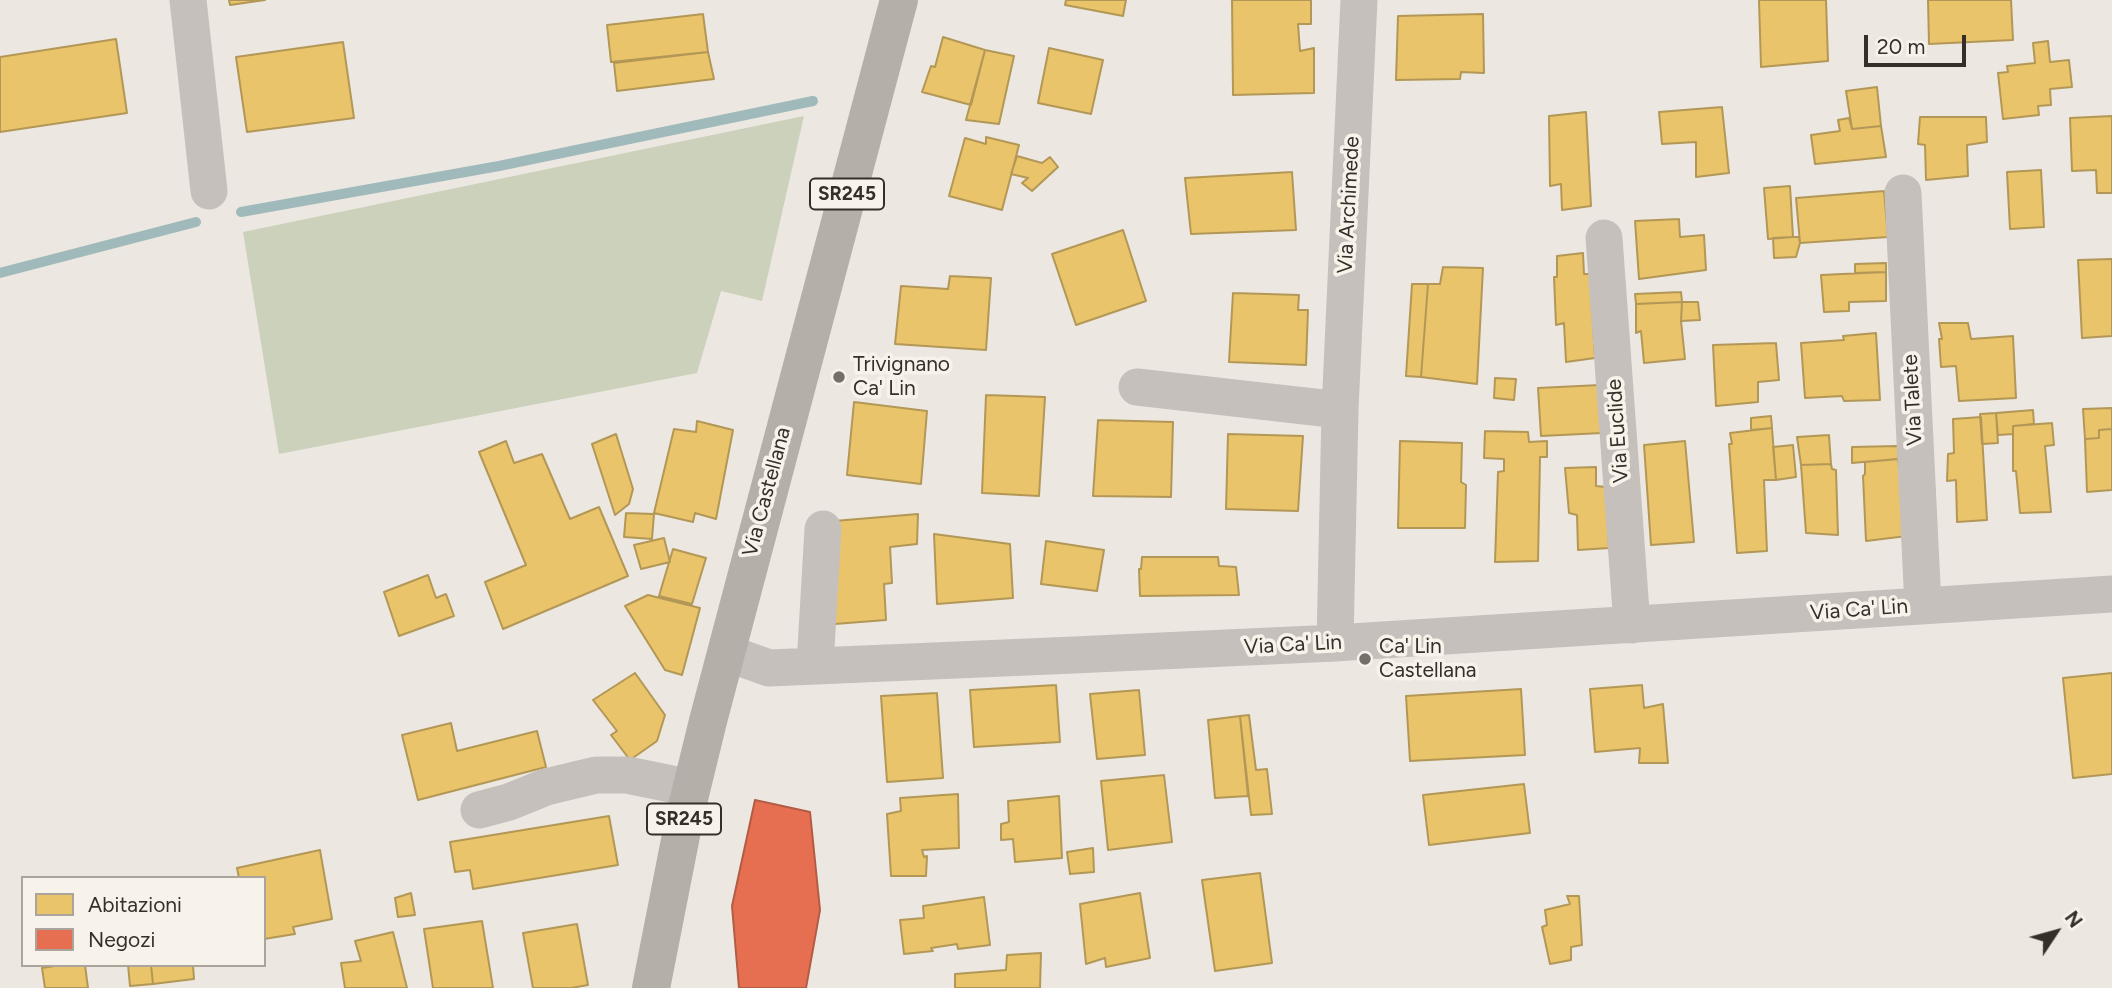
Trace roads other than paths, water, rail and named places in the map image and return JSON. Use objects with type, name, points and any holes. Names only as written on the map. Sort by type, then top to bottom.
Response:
[{"type":"main road","name":"Via Castellana","points":[[651,988],[691,788],[899,0]]},
{"type":"street","points":[[188,0],[209,191]]},
{"type":"street","name":"Via Archimede","points":[[1335,642],[1340,410],[1359,0]]},
{"type":"street","name":"Via Talete","points":[[1903,193],[1923,606]]},
{"type":"street","name":"Via Euclide","points":[[1604,238],[1632,625]]},
{"type":"street","points":[[1137,387],[1340,410]]},
{"type":"street","points":[[816,665],[823,529]]},
{"type":"street","name":"Via Ca' Lin","points":[[727,653],[769,667],[816,665],[905,652],[1335,642],[2112,594]]},
{"type":"street","points":[[479,810],[509,802],[546,787],[596,775],[627,775],[691,788]]},
{"type":"waterway","points":[[241,212],[499,166],[813,101]]},
{"type":"waterway","points":[[0,273],[196,222]]},
{"type":"place","name":"Trivignano Ca' Lin","points":[[839,377]]},
{"type":"place","name":"Ca' Lin Castellana","points":[[1365,659]]}]
